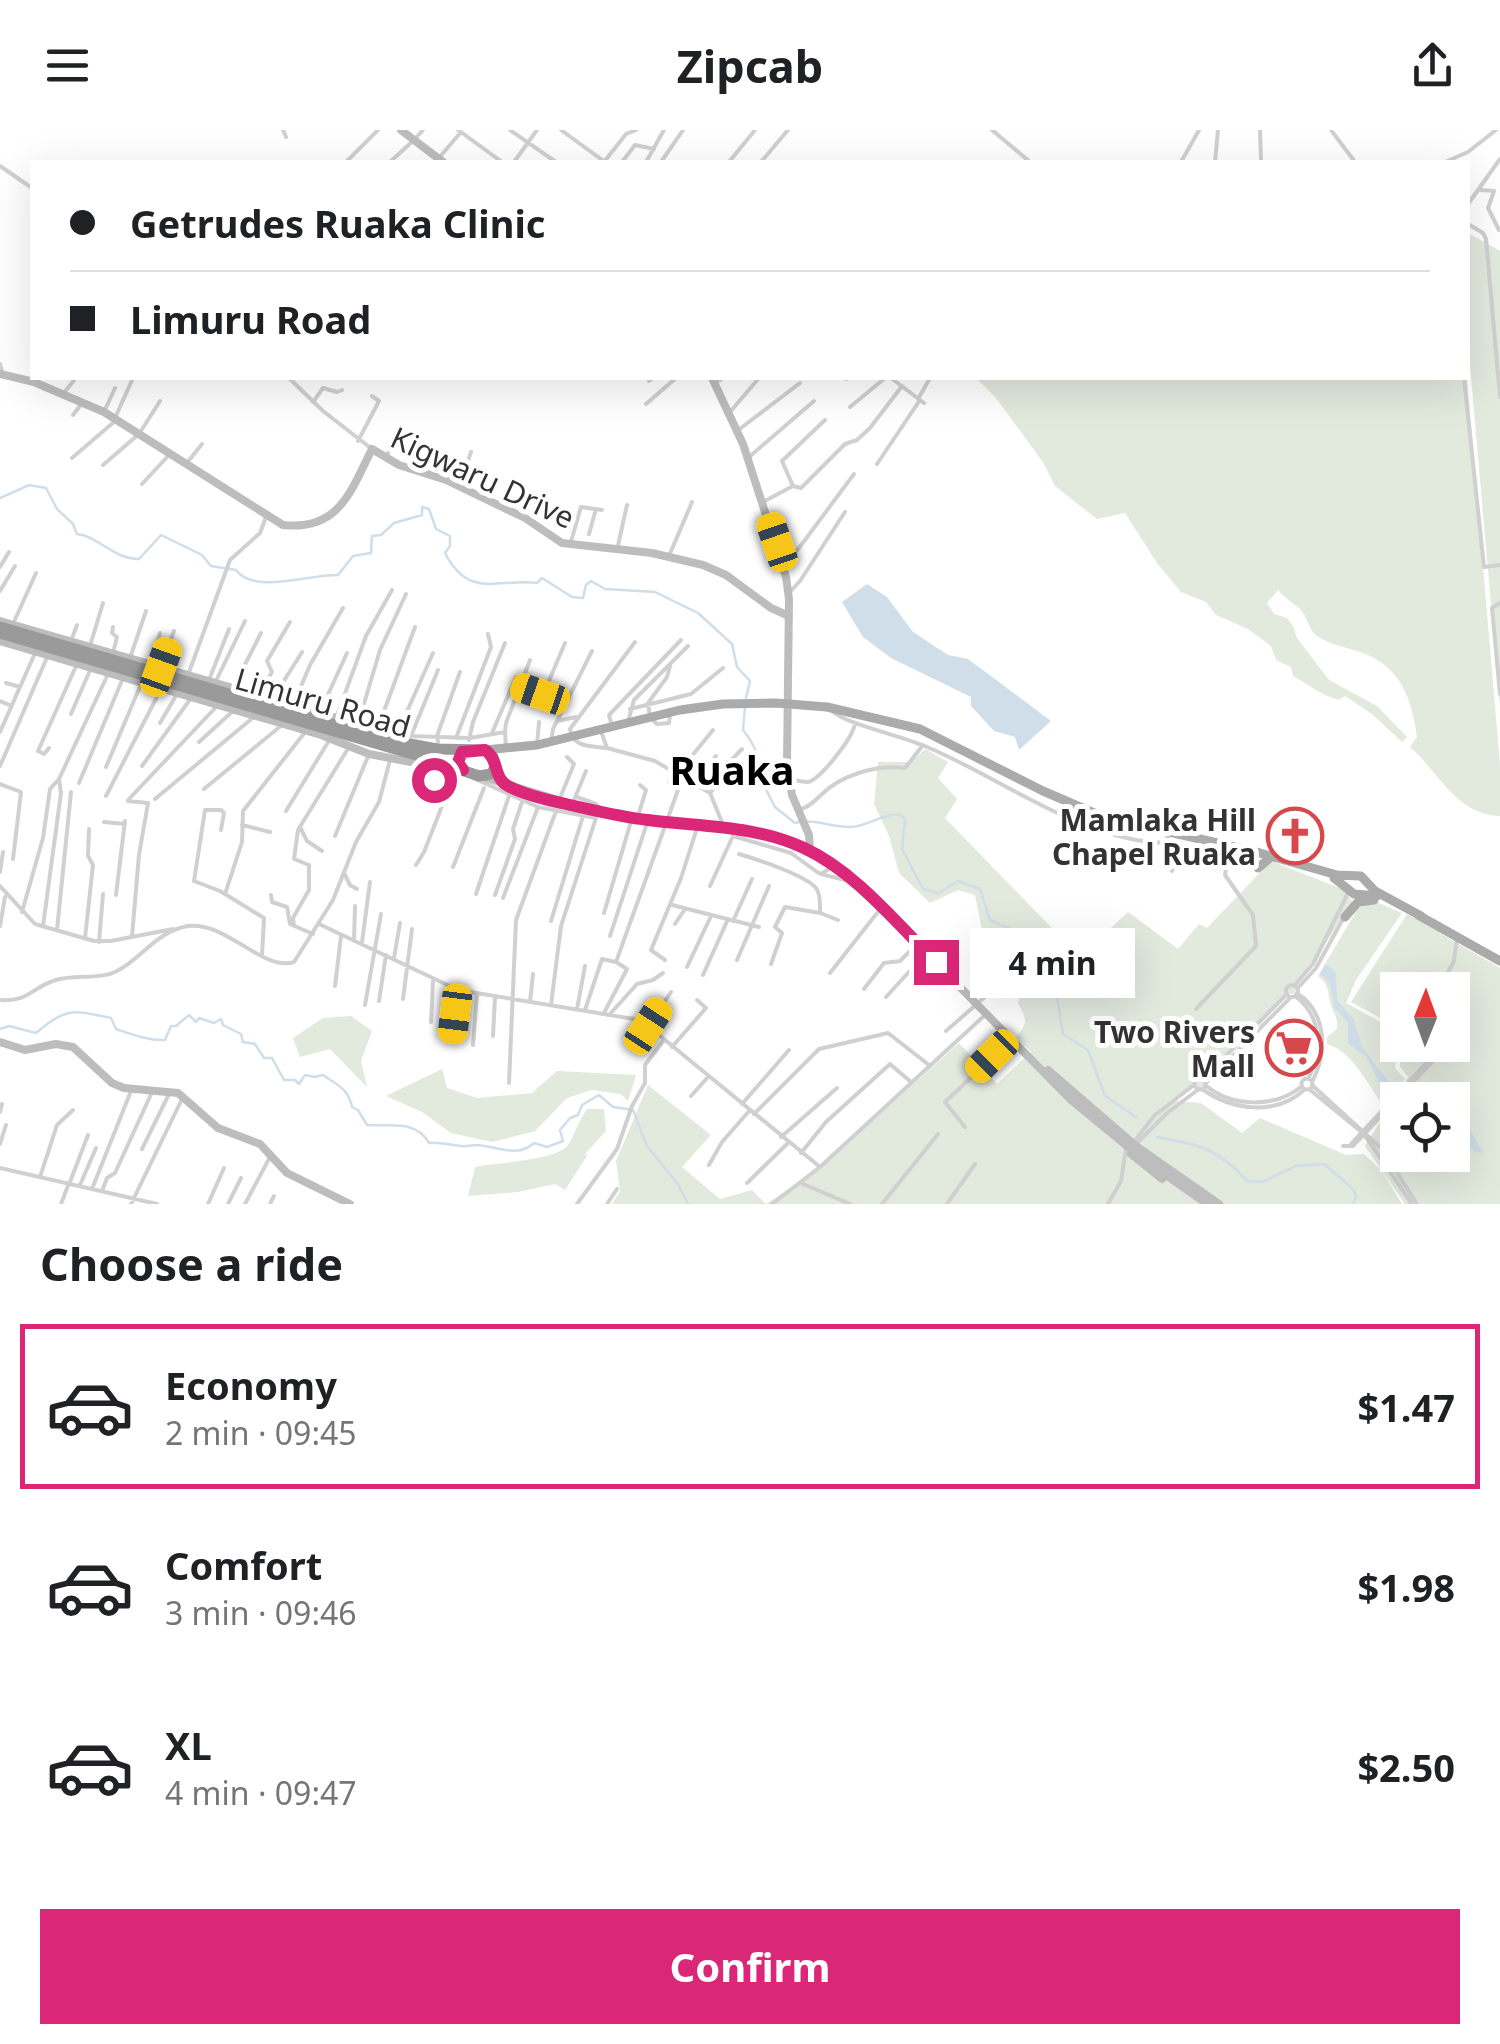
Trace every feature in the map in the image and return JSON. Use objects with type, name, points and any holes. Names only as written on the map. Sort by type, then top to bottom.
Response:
[{"type":"highway","name":"Limuru Road","points":[[3,626],[387,736],[485,750]]},
{"type":"highway","name":"Limuru Road","points":[[3,626],[470,774]]},
{"type":"highway","points":[[467,746],[458,758],[470,774],[491,774],[496,764],[485,750]]},
{"type":"main road","points":[[401,130],[439,160]]},
{"type":"main road","points":[[2,374],[104,412],[283,525],[294,526],[334,514],[372,449]]},
{"type":"main road","points":[[717,380],[783,563],[789,616],[785,728],[789,780],[804,831]]},
{"type":"main road","name":"Kigwaru Drive","points":[[372,449],[456,484],[570,545],[669,556],[716,570],[789,616]]},
{"type":"main road","points":[[3,626],[90,646],[358,724],[387,736]]},
{"type":"main road","points":[[0,641],[330,738],[369,754],[470,774]]},
{"type":"main road","points":[[485,750],[552,742],[674,711],[747,702],[831,708],[849,716],[920,729],[1082,810],[1304,865],[1421,916]]},
{"type":"main road","points":[[505,784],[496,764],[501,753],[509,748]]},
{"type":"main road","name":"Limuru Road","points":[[470,774],[557,806],[574,801],[600,814],[724,827],[792,844],[804,831],[833,867],[918,943],[1061,1090],[1135,1143]]},
{"type":"main road","points":[[1250,850],[1258,866],[1272,856]]},
{"type":"main road","points":[[1355,888],[1368,883],[1376,892],[1500,961]]},
{"type":"main road","points":[[1345,911],[1361,901],[1391,904]]},
{"type":"main road","points":[[0,1042],[25,1050],[56,1044],[73,1046],[103,1077],[132,1089],[172,1091],[218,1128],[260,1144],[300,1180],[350,1204]]},
{"type":"main road","name":"Limuru Road","points":[[1037,1063],[1213,1204]]},
{"type":"main road","name":"Limuru Road","points":[[1135,1143],[1134,1159],[1199,1204]]},
{"type":"street","points":[[284,130],[286,137]]},
{"type":"street","points":[[348,160],[378,130]]},
{"type":"street","points":[[392,160],[423,130]]},
{"type":"street","points":[[510,130],[553,160]]},
{"type":"street","points":[[516,160],[536,130]]},
{"type":"street","points":[[561,130],[601,160]]},
{"type":"street","points":[[605,160],[625,132],[636,130]]},
{"type":"street","points":[[647,160],[663,132],[656,130]]},
{"type":"street","points":[[662,160],[683,130]]},
{"type":"street","points":[[730,160],[754,130]]},
{"type":"street","points":[[763,160],[788,130]]},
{"type":"street","points":[[992,130],[1028,160]]},
{"type":"street","points":[[1182,160],[1199,130]]},
{"type":"street","points":[[1215,160],[1218,130]]},
{"type":"street","points":[[1260,130],[1261,160]]},
{"type":"street","points":[[1332,130],[1354,160]]},
{"type":"street","points":[[1450,160],[1468,152],[1496,130]]},
{"type":"street","points":[[442,160],[460,131],[499,160]]},
{"type":"street","points":[[624,160],[635,145],[654,149]]},
{"type":"street","points":[[1470,202],[1500,159]]},
{"type":"street","points":[[0,166],[30,187]]},
{"type":"street","points":[[1480,190],[1494,191],[1488,208],[1499,230]]},
{"type":"street","points":[[1470,225],[1484,233],[1486,239],[1500,397]]},
{"type":"street","points":[[1493,318],[1500,315]]},
{"type":"street","points":[[0,364],[2,374]]},
{"type":"street","points":[[63,394],[73,380]]},
{"type":"street","points":[[72,458],[116,419],[132,380]]},
{"type":"street","name":"Kigwaru Drive","points":[[290,380],[372,449]]},
{"type":"street","points":[[646,404],[674,380]]},
{"type":"street","points":[[730,412],[757,380]]},
{"type":"street","points":[[850,407],[885,380]]},
{"type":"street","points":[[877,464],[921,401],[929,380]]},
{"type":"street","points":[[1464,380],[1484,566],[1500,565]]},
{"type":"street","points":[[738,431],[800,382]]},
{"type":"street","points":[[763,502],[792,486],[801,488],[845,444],[857,440],[900,382],[921,401]]},
{"type":"street","points":[[104,412],[115,388]]},
{"type":"street","points":[[312,402],[323,388],[342,390]]},
{"type":"street","points":[[358,441],[379,401],[372,396]]},
{"type":"street","points":[[103,465],[139,434],[160,401]]},
{"type":"street","points":[[748,458],[814,401]]},
{"type":"street","points":[[73,415],[84,402]]},
{"type":"street","points":[[792,486],[782,461],[825,420]]},
{"type":"street","points":[[386,458],[395,436]]},
{"type":"street","points":[[186,464],[202,444]]},
{"type":"street","points":[[456,484],[471,452]]},
{"type":"street","points":[[142,484],[170,454]]},
{"type":"street","points":[[454,462],[456,484]]},
{"type":"street","points":[[783,563],[807,538],[854,474]]},
{"type":"street","points":[[669,556],[692,502]]},
{"type":"street","points":[[617,550],[627,506]]},
{"type":"street","points":[[570,545],[580,508],[599,510],[589,534]]},
{"type":"street","points":[[788,594],[845,512]]},
{"type":"street","points":[[188,676],[230,560],[260,533],[266,517]]},
{"type":"street","points":[[0,566],[8,552]]},
{"type":"street","points":[[0,591],[14,566]]},
{"type":"street","points":[[3,626],[36,574]]},
{"type":"street","points":[[336,718],[366,636],[392,590]]},
{"type":"street","points":[[358,724],[380,650],[406,594]]},
{"type":"street","points":[[90,646],[103,603]]},
{"type":"street","points":[[1497,604],[1500,694]]},
{"type":"street","points":[[292,706],[310,664],[343,608]]},
{"type":"street","points":[[130,659],[146,610]]},
{"type":"street","points":[[212,682],[246,621]]},
{"type":"street","points":[[256,695],[272,672],[267,662],[290,622]]},
{"type":"street","points":[[72,641],[76,625]]},
{"type":"street","points":[[113,627],[112,634],[118,637],[113,654]]},
{"type":"street","points":[[387,736],[415,627]]},
{"type":"street","points":[[212,682],[229,629]]},
{"type":"street","points":[[156,666],[174,632]]},
{"type":"street","points":[[234,688],[261,632]]},
{"type":"street","points":[[156,666],[160,633]]},
{"type":"street","points":[[456,738],[492,647],[488,634]]},
{"type":"street","points":[[607,748],[609,715],[681,640]]},
{"type":"street","points":[[635,642],[576,718],[571,737],[580,745],[644,756],[710,793],[724,827]]},
{"type":"street","points":[[467,746],[505,643]]},
{"type":"street","points":[[520,687],[543,694],[565,643]]},
{"type":"street","points":[[628,722],[634,700],[688,646]]},
{"type":"street","points":[[552,742],[557,721],[592,651]]},
{"type":"street","points":[[0,732],[36,652]]},
{"type":"street","points":[[272,700],[302,652]]},
{"type":"street","points":[[387,736],[433,652]]},
{"type":"street","points":[[320,714],[347,653]]},
{"type":"street","points":[[0,766],[48,656]]},
{"type":"street","points":[[509,748],[506,723],[530,660]]},
{"type":"street","points":[[650,717],[648,703],[667,677],[672,662]]},
{"type":"street","points":[[49,748],[44,754],[38,751],[77,664]]},
{"type":"street","points":[[72,714],[91,668]]},
{"type":"street","points":[[630,710],[691,694],[723,668]]},
{"type":"street","points":[[410,741],[438,670]]},
{"type":"street","points":[[438,743],[460,672]]},
{"type":"street","points":[[22,912],[43,838],[50,789],[59,779],[108,674]]},
{"type":"street","points":[[492,733],[516,677]]},
{"type":"street","points":[[79,782],[123,678]]},
{"type":"street","points":[[6,683],[20,687]]},
{"type":"street","points":[[106,767],[142,684]]},
{"type":"street","points":[[106,796],[161,688]]},
{"type":"street","points":[[160,723],[177,694]]},
{"type":"street","points":[[142,766],[191,698]]},
{"type":"street","points":[[0,701],[12,706]]},
{"type":"street","points":[[132,936],[138,855],[148,804],[128,802],[129,799],[217,706]]},
{"type":"street","points":[[199,742],[233,711]]},
{"type":"street","points":[[155,800],[256,716]]},
{"type":"street","points":[[789,780],[805,782],[814,778],[854,734],[849,716]]},
{"type":"street","points":[[557,721],[576,718]]},
{"type":"street","points":[[537,744],[539,722]]},
{"type":"street","points":[[875,722],[1049,812],[1080,824],[1112,836],[1149,842],[1164,842],[1173,834],[1182,850],[1172,871]]},
{"type":"street","points":[[204,789],[282,724]]},
{"type":"street","points":[[677,774],[713,730]]},
{"type":"street","points":[[225,894],[240,849],[243,811],[306,731]]},
{"type":"street","points":[[467,746],[492,733],[506,732]]},
{"type":"street","points":[[284,809],[330,738]]},
{"type":"street","points":[[438,743],[456,738]]},
{"type":"street","points":[[456,738],[467,746]]},
{"type":"street","points":[[804,831],[814,804],[826,790],[864,771],[905,768],[923,745]]},
{"type":"street","points":[[294,926],[293,918],[309,888],[308,866],[294,859],[300,827],[349,747]]},
{"type":"street","points":[[716,776],[742,749]]},
{"type":"street","points":[[336,836],[369,754]]},
{"type":"street","points":[[710,793],[721,781],[705,771],[716,756]]},
{"type":"street","points":[[509,1082],[516,920],[574,764],[567,757]]},
{"type":"street","points":[[0,886],[31,921],[100,942],[178,928],[207,928],[282,964],[292,964],[320,924],[379,802],[390,759]]},
{"type":"street","points":[[574,801],[586,771]]},
{"type":"street","points":[[416,865],[450,786],[470,774]]},
{"type":"street","points":[[470,774],[538,807],[557,806],[583,815],[600,814],[561,926],[551,1005]]},
{"type":"street","points":[[453,867],[470,774]]},
{"type":"street","points":[[43,926],[61,794],[59,779]]},
{"type":"street","points":[[434,780],[450,786]]},
{"type":"street","points":[[616,962],[678,790],[669,782]]},
{"type":"street","points":[[0,784],[21,792],[13,859]]},
{"type":"street","points":[[604,913],[646,790],[640,785]]},
{"type":"street","points":[[57,930],[71,792]]},
{"type":"street","points":[[476,894],[509,796]]},
{"type":"street","points":[[495,895],[515,839],[513,829],[522,802]]},
{"type":"street","points":[[503,898],[538,807]]},
{"type":"street","points":[[221,830],[221,810],[205,810],[194,879],[264,918],[262,955]]},
{"type":"street","points":[[552,921],[583,815]]},
{"type":"street","points":[[610,936],[648,820]]},
{"type":"street","points":[[104,822],[125,822],[116,895]]},
{"type":"street","points":[[665,960],[651,950],[698,824]]},
{"type":"street","points":[[242,825],[270,832]]},
{"type":"street","points":[[300,827],[312,846],[322,851]]},
{"type":"street","points":[[86,938],[93,864],[88,855],[90,828]]},
{"type":"street","points":[[710,886],[734,832],[791,853],[818,872],[838,880],[850,879]]},
{"type":"street","points":[[754,842],[755,832]]},
{"type":"street","points":[[1196,1009],[1256,946],[1253,915],[1225,875],[1230,846]]},
{"type":"street","points":[[0,872],[3,852]]},
{"type":"street","points":[[739,854],[775,864],[817,890],[820,914]]},
{"type":"street","points":[[806,882],[833,867]]},
{"type":"street","points":[[344,873],[356,889]]},
{"type":"street","points":[[703,975],[752,879]]},
{"type":"street","points":[[362,944],[370,882]]},
{"type":"street","points":[[737,960],[768,886]]},
{"type":"street","points":[[1108,1204],[1135,1143],[1202,1085],[1293,993],[1327,944],[1355,888]]},
{"type":"street","points":[[1327,944],[1355,888]]},
{"type":"street","points":[[0,926],[6,894]]},
{"type":"street","points":[[100,942],[103,894]]},
{"type":"street","points":[[272,895],[272,902],[287,907],[288,922],[314,934]]},
{"type":"street","points":[[670,904],[759,927]]},
{"type":"street","points":[[354,940],[355,906]]},
{"type":"street","points":[[771,964],[782,933],[775,926],[785,907],[838,920]]},
{"type":"street","points":[[830,973],[881,908]]},
{"type":"street","points":[[675,924],[685,910]]},
{"type":"street","points":[[365,1005],[381,914]]},
{"type":"street","points":[[687,966],[710,916]]},
{"type":"street","points":[[394,959],[400,923]]},
{"type":"street","points":[[320,924],[458,990],[634,1019],[648,1026],[820,1166]]},
{"type":"street","points":[[0,1000],[23,999],[53,980],[112,974],[178,928]]},
{"type":"street","points":[[402,998],[412,929]]},
{"type":"street","points":[[336,986],[342,934]]},
{"type":"street","points":[[1448,972],[1457,937]]},
{"type":"street","points":[[864,989],[884,962],[900,962],[918,943]]},
{"type":"street","points":[[886,998],[927,952]]},
{"type":"street","points":[[379,1002],[386,955]]},
{"type":"street","points":[[585,1010],[602,959],[627,968],[607,1014]]},
{"type":"street","points":[[576,1009],[585,966]]},
{"type":"street","points":[[607,1014],[637,984],[663,973]]},
{"type":"street","points":[[530,1002],[533,974]]},
{"type":"street","points":[[431,1022],[432,979]]},
{"type":"street","points":[[946,1031],[1002,982],[1010,987]]},
{"type":"street","points":[[452,1037],[458,990]]},
{"type":"street","points":[[648,1026],[671,992]]},
{"type":"street","points":[[1202,1085],[1221,1095],[1265,1103],[1280,1100],[1308,1085],[1320,1062],[1320,1025],[1314,1008],[1293,993]]},
{"type":"street","points":[[473,1045],[477,994]]},
{"type":"street","points":[[492,1036],[495,997]]},
{"type":"street","points":[[672,1047],[706,1010],[697,1000]]},
{"type":"street","points":[[772,1204],[820,1166],[988,1014]]},
{"type":"street","points":[[709,1165],[722,1142],[824,1046],[888,1034],[930,1066]]},
{"type":"street","points":[[965,1128],[945,1102],[1013,1038]]},
{"type":"street","points":[[577,1204],[617,1149],[645,1083],[645,1066],[663,1040]]},
{"type":"street","points":[[742,1104],[789,1050]]},
{"type":"street","points":[[1364,1132],[1429,1062]]},
{"type":"street","points":[[801,1153],[826,1122],[890,1064],[912,1082]]},
{"type":"street","points":[[691,1096],[708,1077]]},
{"type":"street","points":[[1308,1085],[1364,1132],[1415,1204]]},
{"type":"street","points":[[781,1138],[836,1088]]},
{"type":"street","points":[[92,1189],[132,1089]]},
{"type":"street","points":[[102,1191],[106,1178],[115,1173],[153,1090]]},
{"type":"street","points":[[142,1149],[172,1091]]},
{"type":"street","points":[[132,1202],[184,1097]]},
{"type":"street","points":[[0,1112],[2,1104]]},
{"type":"street","points":[[40,1177],[56,1125],[73,1110]]},
{"type":"street","points":[[0,1144],[6,1125]]},
{"type":"street","points":[[882,1204],[938,1134]]},
{"type":"street","points":[[61,1204],[88,1135]]},
{"type":"street","points":[[747,1183],[788,1143]]},
{"type":"street","points":[[80,1186],[96,1148]]},
{"type":"street","points":[[246,1204],[271,1155]]},
{"type":"street","points":[[947,1204],[975,1164]]},
{"type":"street","points":[[0,1168],[102,1191],[132,1202],[156,1204]]},
{"type":"street","points":[[208,1204],[224,1168]]},
{"type":"street","points":[[228,1204],[240,1178]]},
{"type":"street","points":[[803,1184],[850,1204]]},
{"type":"street","points":[[607,1204],[616,1190]]},
{"type":"street","points":[[270,1204],[274,1196]]},
{"type":"shaded area","points":[[1470,234],[1500,251],[1500,706],[1470,366]]},
{"type":"shaded area","points":[[978,380],[1467,380],[1500,765],[1500,816],[1484,814],[1460,800],[1410,747],[1417,737],[1412,710],[1402,686],[1386,666],[1317,636],[1301,610],[1278,590],[1267,603],[1274,614],[1287,618],[1329,680],[1377,706],[1407,737],[1402,742],[1345,696],[1333,698],[1293,676],[1291,667],[1276,660],[1271,646],[1248,629],[1216,615],[1206,602],[1181,592],[1125,513],[1097,519],[1055,486],[1043,462]]},
{"type":"shaded area","points":[[867,584],[887,597],[913,632],[948,655],[968,659],[1051,721],[1019,750],[1015,737],[994,731],[971,706],[971,697],[891,658],[863,637],[842,602]]},
{"type":"shaded area","points":[[925,749],[948,762],[938,778],[957,799],[945,818],[1080,957],[1128,912],[1178,949],[1199,924],[1207,928],[1271,861],[1342,889],[1353,902],[1293,985],[1296,994],[1287,993],[1200,1078],[1205,1082],[1203,1088],[1195,1083],[1175,1101],[1201,1103],[1242,1133],[1260,1118],[1346,1155],[1364,1154],[1383,1172],[1402,1204],[766,1204],[820,1168],[959,1043],[997,1084],[1031,1052],[1016,1037],[1024,1025],[1018,1003],[1027,975],[1016,947],[1003,945],[978,951],[973,948],[982,930],[975,895],[958,890],[930,903],[899,873],[889,836],[874,804],[878,762],[911,762]]},
{"type":"shaded area","points":[[1374,901],[1402,913],[1356,980],[1346,1003],[1380,1022],[1380,1062],[1395,1062],[1395,1068],[1405,1079],[1380,1082],[1380,1101],[1351,1060],[1327,1044],[1337,1022],[1326,986],[1318,976],[1363,903]]},
{"type":"shaded area","points":[[1407,914],[1500,968],[1500,1204],[1405,1204],[1383,1172],[1470,1172],[1470,1082],[1405,1082],[1408,1077],[1400,1067],[1400,1062],[1470,1062],[1470,972],[1380,972],[1380,1018],[1351,1002]]},
{"type":"shaded area","points":[[1325,964],[1336,973],[1337,1000],[1353,1018],[1362,1047],[1389,1082],[1380,1084],[1366,1056],[1348,1044],[1348,1023],[1334,1007],[1330,984],[1320,974]]},
{"type":"shaded area","points":[[351,1016],[372,1031],[361,1061],[367,1087],[330,1049],[300,1057],[293,1038],[323,1018]]},
{"type":"shaded area","points":[[442,1069],[447,1088],[477,1098],[532,1093],[557,1071],[636,1075],[628,1101],[621,1094],[591,1090],[567,1098],[535,1131],[492,1142],[451,1133],[422,1112],[386,1096]]},
{"type":"shaded area","points":[[648,1085],[711,1135],[682,1167],[720,1199],[752,1190],[766,1204],[612,1204],[620,1191],[616,1161]]},
{"type":"shaded area","points":[[587,1109],[604,1109],[606,1131],[584,1155],[588,1154],[565,1190],[555,1184],[468,1196],[475,1167],[562,1150]]},
{"type":"shaded area","points":[[1380,1122],[1380,1168],[1365,1146]]},
{"type":"shaded area","points":[[1470,1130],[1483,1153],[1470,1148]]},
{"type":"waterway","points":[[0,498],[29,485],[46,488],[77,534],[121,555],[139,559],[161,535],[202,555],[211,566],[269,582],[338,575],[353,556],[371,553],[372,536],[381,535],[394,523],[422,515],[422,507],[429,509],[436,529],[450,536],[445,553],[454,568],[474,582],[537,583],[542,578],[572,597],[583,598],[591,581],[605,589],[655,592],[698,613],[732,644],[737,667],[750,681],[746,698]]},
{"type":"waterway","points":[[745,707],[743,730],[757,754],[761,780],[775,807],[795,823],[852,827],[899,814],[905,819],[902,849],[923,889],[939,893],[958,881],[980,889],[990,920],[1049,946],[1063,1034],[1088,1050],[1105,1096],[1136,1117]]},
{"type":"waterway","points":[[0,1029],[9,1026],[36,1033],[55,1019],[78,1012],[111,1018],[116,1029],[134,1035],[165,1040],[171,1026],[189,1015],[196,1022],[199,1018],[214,1023],[221,1019],[223,1025],[241,1034],[243,1042],[255,1044],[264,1058],[272,1058],[284,1080],[299,1084],[305,1075],[323,1075],[345,1091],[367,1125],[409,1127],[424,1135],[429,1143],[515,1151],[534,1143],[547,1147],[563,1141],[560,1130],[578,1115],[582,1105],[599,1095],[613,1107],[633,1110],[647,1146],[678,1184],[688,1204]]},
{"type":"waterway","points":[[1157,1137],[1207,1150],[1227,1161],[1247,1181],[1262,1182],[1296,1166],[1324,1164],[1354,1190],[1353,1204]]},
{"type":"place","name":"Mamlaka Hill Chapel Ruaka","points":[[1295,836]]},
{"type":"place","name":"Two Rivers Mall","points":[[1294,1048]]},
{"type":"district","name":"Ruaka","points":[[732,769]]},
{"type":"route","points":[[434,780],[450,786],[456,770],[463,770],[459,768],[460,754],[485,750],[494,757],[498,776],[505,784],[532,794],[615,815],[736,828],[810,850],[850,879],[936,962]]}]
